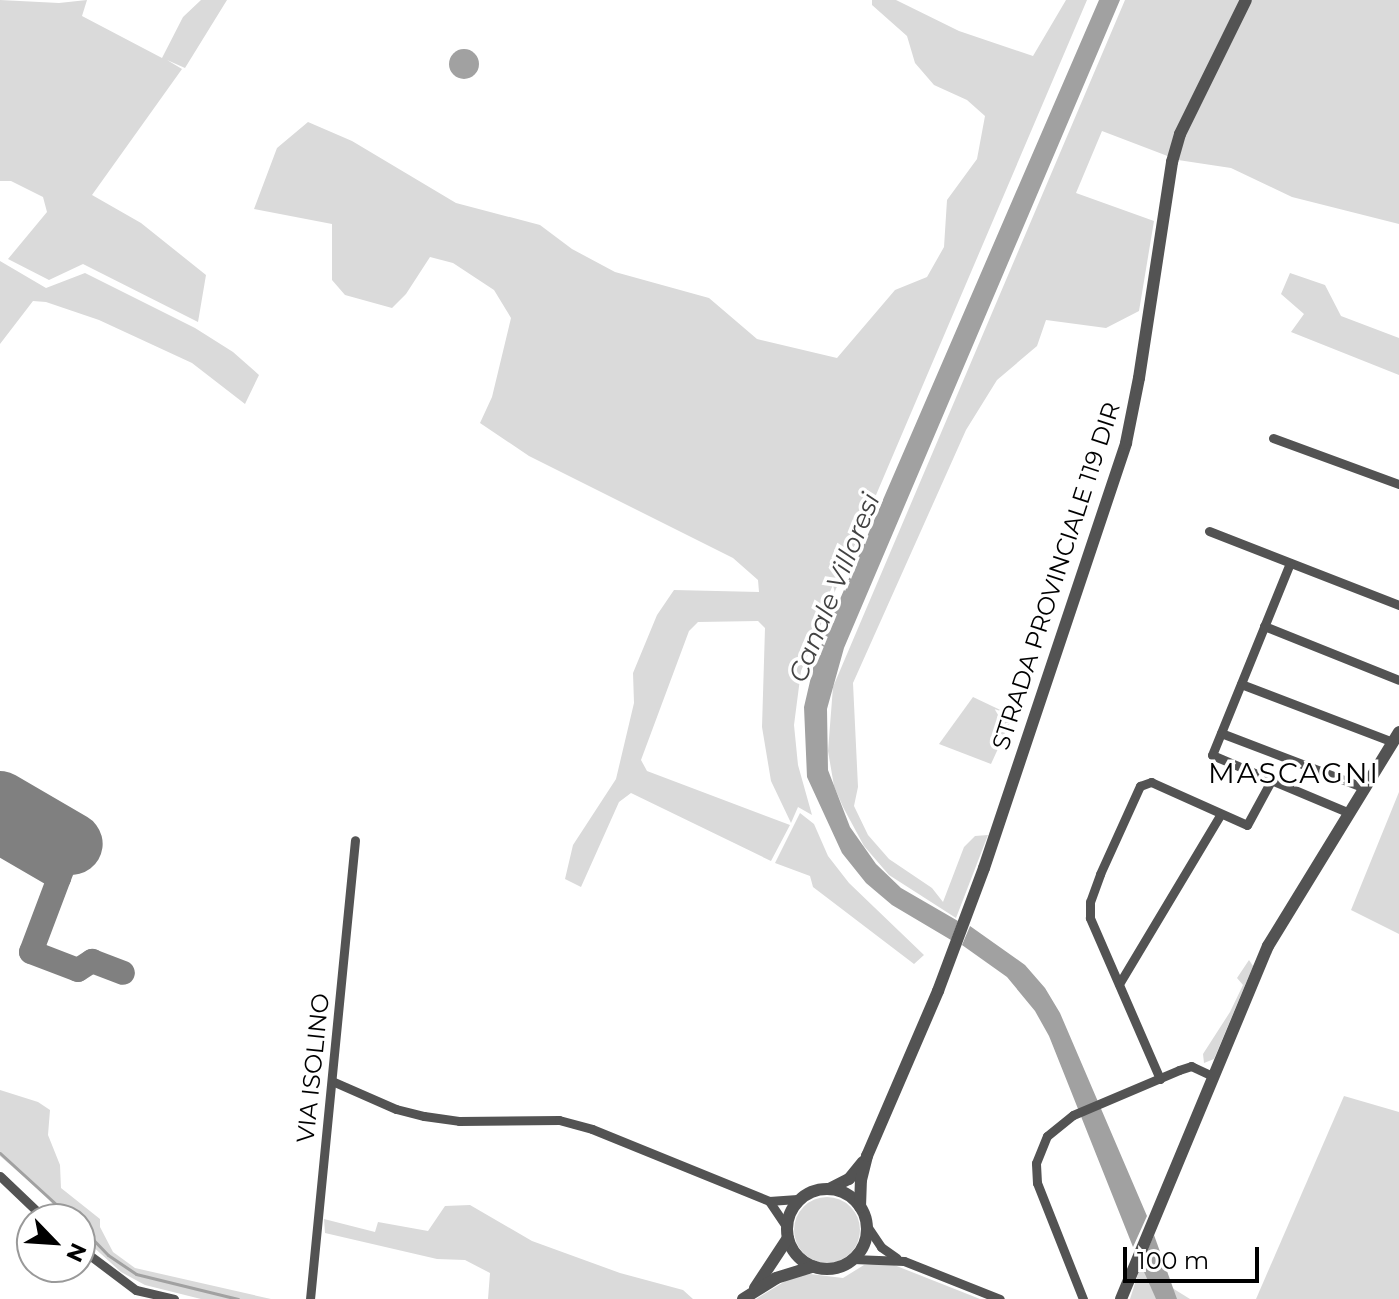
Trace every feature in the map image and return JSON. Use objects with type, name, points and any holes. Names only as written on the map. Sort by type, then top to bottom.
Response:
[{"type":"street","name":"STRADA PROVINCIALE 119 DIR","points":[[860,1207],[861,1180],[867,1156],[970,907],[1126,443],[1172,162],[1180,134],[1246,0]]},
{"type":"street","points":[[1273,438],[1399,484]]},
{"type":"street","points":[[1209,531],[1399,605]]},
{"type":"street","points":[[1290,563],[1212,755],[1349,813]]},
{"type":"street","points":[[1264,626],[1399,680]]},
{"type":"street","points":[[1121,1299],[1212,1076],[1277,928],[1396,742],[1241,684]]},
{"type":"street","points":[[1221,733],[1365,788]]},
{"type":"street","points":[[1160,1079],[1089,911],[1116,833],[1140,786],[1145,784],[1151,782],[1247,825],[1272,779]]},
{"type":"street","points":[[1119,984],[1220,815]]},
{"type":"street","name":"VIA ISOLINO","points":[[310,1299],[355,840]]},
{"type":"street","points":[[1083,1299],[1040,1192],[1036,1173],[1038,1154],[1047,1136],[1073,1115],[1191,1066],[1212,1076]]},
{"type":"street","points":[[332,1081],[396,1109],[424,1116],[459,1121],[559,1120],[592,1129],[769,1201],[801,1199]]},
{"type":"street","name":"STRADA PROVINCIALE 119 DIR","points":[[829,1189],[855,1174],[867,1156]]},
{"type":"street","points":[[0,1176],[28,1203]]},
{"type":"street","points":[[747,1296],[787,1233],[789,1215],[801,1199],[814,1191],[829,1189],[843,1193],[860,1207],[867,1226],[881,1247],[904,1261],[1000,1299]]},
{"type":"street","points":[[769,1201],[794,1252],[813,1267]]},
{"type":"street","points":[[853,1259],[865,1241],[867,1226]]},
{"type":"street","points":[[747,1296],[788,1273],[813,1267],[834,1268],[853,1259],[904,1261]]},
{"type":"street","points":[[96,1260],[136,1290],[174,1299]]},
{"type":"shaded area","points":[[0,0],[59,3],[87,0],[82,16],[162,58],[183,17],[201,0],[227,0],[185,68],[167,60],[182,69],[92,195],[141,223],[206,275],[198,322],[83,264],[49,280],[8,259],[47,212],[43,197],[11,181],[0,181]]},
{"type":"shaded area","points":[[872,0],[896,0],[959,31],[1033,56],[1066,0],[1087,0],[801,671],[794,725],[798,765],[812,815],[798,807],[791,823],[771,781],[762,727],[765,628],[758,621],[698,622],[689,631],[641,760],[647,771],[790,825],[771,861],[631,793],[619,802],[581,887],[565,879],[573,845],[616,779],[634,703],[633,673],[657,615],[674,590],[759,592],[758,580],[733,558],[529,456],[480,423],[492,397],[511,318],[494,290],[453,263],[430,257],[406,294],[392,308],[345,295],[332,280],[332,224],[254,209],[277,148],[308,122],[352,141],[456,203],[540,225],[572,249],[615,272],[709,298],[757,339],[837,358],[895,290],[927,277],[944,247],[947,200],[977,159],[985,116],[967,100],[934,85],[915,63],[907,36],[872,5]]},
{"type":"shaded area","name":"Canale Villoresi","points":[[1099,0],[1120,0],[844,648],[827,709],[828,770],[850,827],[876,864],[901,888],[958,921],[951,940],[892,905],[866,883],[842,853],[807,777],[804,707],[814,664],[834,613]]},
{"type":"shaded area","points":[[1125,0],[1399,0],[1399,224],[1292,197],[1231,168],[1178,160],[1102,131],[1076,193],[1154,221],[1139,311],[1106,328],[1046,320],[1037,346],[997,380],[966,430],[853,683],[858,787],[854,806],[868,835],[889,859],[932,888],[943,902],[964,847],[975,836],[988,835],[956,918],[889,875],[864,846],[843,807],[834,786],[828,751],[833,687]]},
{"type":"shaded area","points":[[464,49],[475,53],[479,64],[475,75],[464,79],[453,75],[449,64],[453,53]]},
{"type":"shaded area","points":[[0,261],[46,288],[85,273],[195,328],[233,352],[259,375],[245,404],[192,363],[99,320],[46,302],[33,301],[0,344]]},
{"type":"shaded area","points":[[1290,273],[1325,285],[1341,316],[1399,338],[1399,375],[1291,332],[1304,314],[1281,294]]},
{"type":"shaded area","points":[[973,697],[1013,716],[991,764],[939,744]]},
{"type":"shaded area","points":[[1399,792],[1399,934],[1351,910]]},
{"type":"shaded area","points":[[800,813],[814,824],[828,856],[849,883],[924,955],[914,964],[813,887],[810,876],[775,863]]},
{"type":"shaded area","points":[[970,926],[1025,965],[1045,988],[1060,1013],[1147,1216],[1133,1247],[1049,1036],[1035,1011],[1007,977],[962,945]]},
{"type":"shaded area","points":[[1249,960],[1253,966],[1214,1059],[1204,1063],[1203,1054],[1230,1012],[1243,985],[1237,978]]},
{"type":"shaded area","points":[[0,1090],[38,1102],[50,1110],[48,1135],[60,1165],[61,1188],[80,1203],[52,1203],[0,1156]]},
{"type":"shaded area","points":[[1344,1096],[1399,1112],[1399,1299],[1256,1299]]},
{"type":"shaded area","points":[[821,1197],[833,1197],[845,1202],[855,1212],[860,1230],[858,1243],[845,1258],[833,1263],[821,1263],[809,1258],[799,1248],[794,1236],[794,1224],[799,1212],[809,1202]]},
{"type":"shaded area","points":[[470,1205],[532,1241],[620,1273],[683,1290],[693,1299],[488,1299],[490,1273],[465,1260],[437,1259],[325,1233],[324,1219],[375,1232],[378,1222],[428,1231],[445,1206]]},
{"type":"shaded area","points":[[96,1216],[113,1252],[135,1268],[271,1299],[201,1299],[145,1285],[121,1272],[96,1249]]},
{"type":"shaded area","points":[[1154,1235],[1177,1299],[1156,1299],[1141,1265]]},
{"type":"shaded area","points":[[889,1263],[980,1299],[756,1299],[792,1277],[810,1274],[843,1278],[864,1265]]},
{"type":"shaded area","points":[[1140,1268],[1190,1299],[1130,1299]]},
{"type":"waterway","points":[[0,1153],[55,1203]]},
{"type":"waterway","points":[[96,1243],[136,1274],[238,1299]]},
{"type":"taxiway","points":[[0,844],[59,878],[72,844]]},
{"type":"taxiway","points":[[59,878],[31,952],[78,970],[92,961],[123,973]]},
{"type":"runway","points":[[0,802],[72,844]]},
{"type":"district","name":"MASCAGNI","points":[[1294,773]]}]
